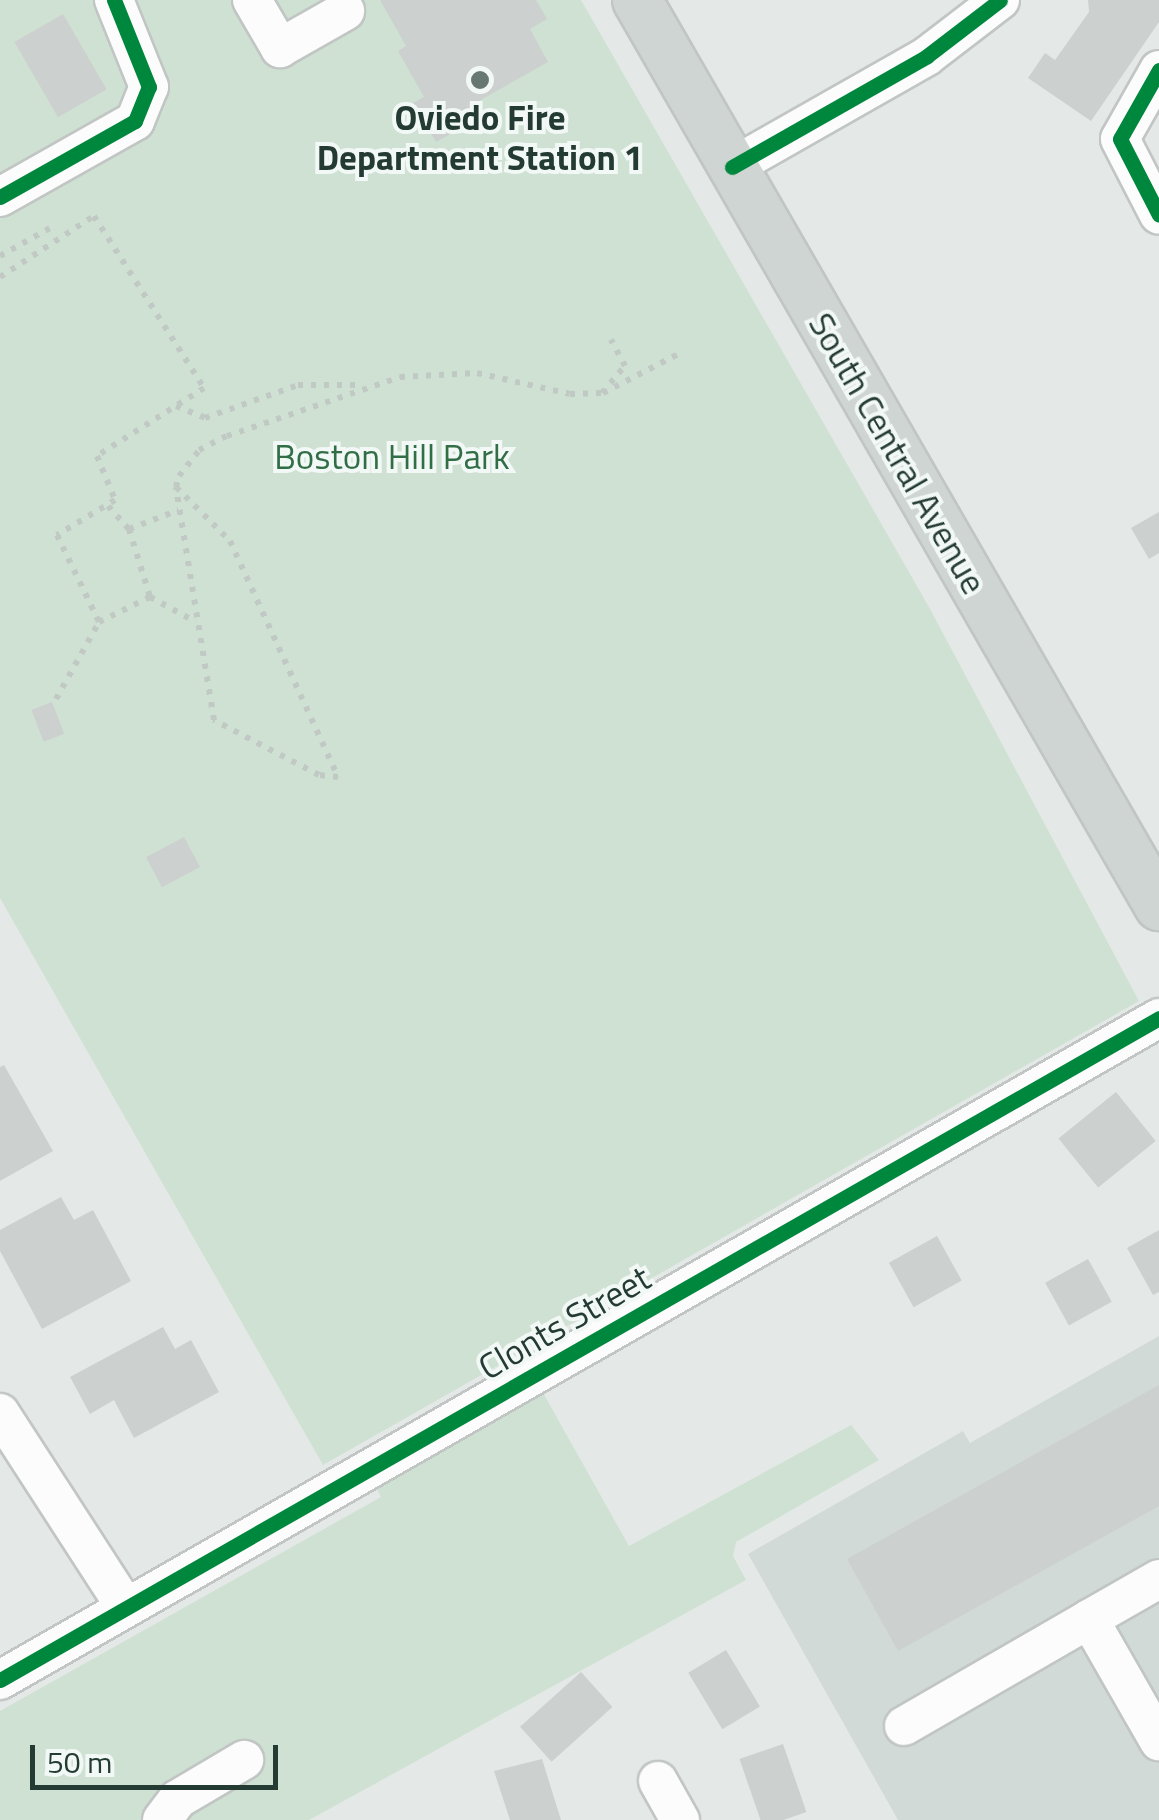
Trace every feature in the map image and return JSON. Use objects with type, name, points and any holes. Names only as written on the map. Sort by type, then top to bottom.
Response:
[{"type":"main road","name":"South Central Avenue","points":[[637,0],[1159,906]]},
{"type":"street","points":[[0,197],[134,121],[149,87],[114,0]]},
{"type":"street","points":[[252,0],[280,48],[345,11]]},
{"type":"street","points":[[732,166],[927,56],[1000,0]]},
{"type":"street","points":[[1159,70],[1120,140],[1159,215]]},
{"type":"street","name":"Clonts Street","points":[[0,1680],[1159,1018]]},
{"type":"street","points":[[0,1413],[126,1606]]},
{"type":"street","points":[[904,1726],[1159,1578]]},
{"type":"street","points":[[1089,1619],[1159,1741]]},
{"type":"street","points":[[162,1820],[178,1799],[244,1760]]},
{"type":"street","points":[[658,1781],[680,1820]]},
{"type":"path","points":[[0,277],[94,216],[204,388],[97,456],[117,493],[108,506],[56,535],[99,622]]},
{"type":"path","points":[[0,256],[50,228]]},
{"type":"path","points":[[602,393],[625,366],[610,340]]},
{"type":"path","points":[[176,406],[205,418],[298,385],[364,385],[476,373],[602,393],[682,352]]},
{"type":"path","points":[[176,487],[230,541],[338,777],[319,776],[214,720],[176,487],[198,450],[364,385]]},
{"type":"path","points":[[108,506],[129,529],[150,598],[197,622]]},
{"type":"path","points":[[129,529],[180,510]]},
{"type":"path","points":[[56,700],[99,622],[150,598]]},
{"type":"shaded area","points":[[1159,1336],[1159,1820],[898,1820],[748,1554],[963,1431],[970,1443]]},
{"type":"green space","name":"Boston Hill Park","points":[[0,0],[581,0],[929,607],[1139,1001],[323,1465],[0,898]]},
{"type":"green space","points":[[542,1391],[629,1546],[851,1425],[879,1460],[736,1542],[733,1556],[746,1580],[309,1820],[0,1820],[0,1711],[381,1497],[375,1485]]},
{"type":"building","points":[[380,0],[536,0],[547,19],[530,29],[548,62],[470,106],[477,119],[436,142],[413,103],[424,97],[398,51],[406,46]]},
{"type":"building","points":[[1088,0],[1159,0],[1159,22],[1091,121],[1028,78],[1045,53],[1055,60],[1089,12]]},
{"type":"building","points":[[63,14],[106,89],[58,117],[15,42]]},
{"type":"building","points":[[1159,512],[1159,553],[1149,559],[1131,528]]},
{"type":"building","points":[[52,702],[64,734],[44,742],[31,710]]},
{"type":"building","points":[[184,837],[200,867],[162,887],[146,857]]},
{"type":"building","points":[[4,1065],[53,1151],[0,1181],[0,1067]]},
{"type":"building","points":[[1116,1092],[1156,1141],[1098,1188],[1058,1139]]},
{"type":"building","points":[[61,1197],[74,1220],[93,1210],[131,1281],[42,1329],[0,1251],[0,1230]]},
{"type":"building","points":[[1159,1230],[1159,1292],[1153,1295],[1127,1248]]},
{"type":"building","points":[[937,1236],[962,1281],[914,1307],[889,1263]]},
{"type":"building","points":[[1088,1259],[1112,1302],[1069,1326],[1045,1283]]},
{"type":"building","points":[[163,1327],[175,1349],[191,1340],[219,1392],[134,1438],[114,1400],[90,1414],[70,1377]]},
{"type":"building","points":[[1159,1385],[1159,1506],[898,1651],[847,1559]]},
{"type":"building","points":[[726,1650],[760,1707],[722,1729],[688,1673]]},
{"type":"building","points":[[581,1672],[612,1707],[552,1762],[520,1727]]},
{"type":"building","points":[[783,1744],[806,1812],[783,1820],[761,1820],[740,1759]]},
{"type":"building","points":[[542,1759],[561,1820],[510,1820],[494,1771]]},
{"type":"cycle path","points":[[0,197],[135,121],[149,87],[114,0]]},
{"type":"cycle path","points":[[732,167],[927,56],[1000,0]]},
{"type":"cycle path","points":[[1159,70],[1120,139],[1159,215]]},
{"type":"cycle path","points":[[0,1680],[1159,1018]]},
{"type":"place","name":"Oviedo Fire Department Station 1","points":[[480,80]]}]
